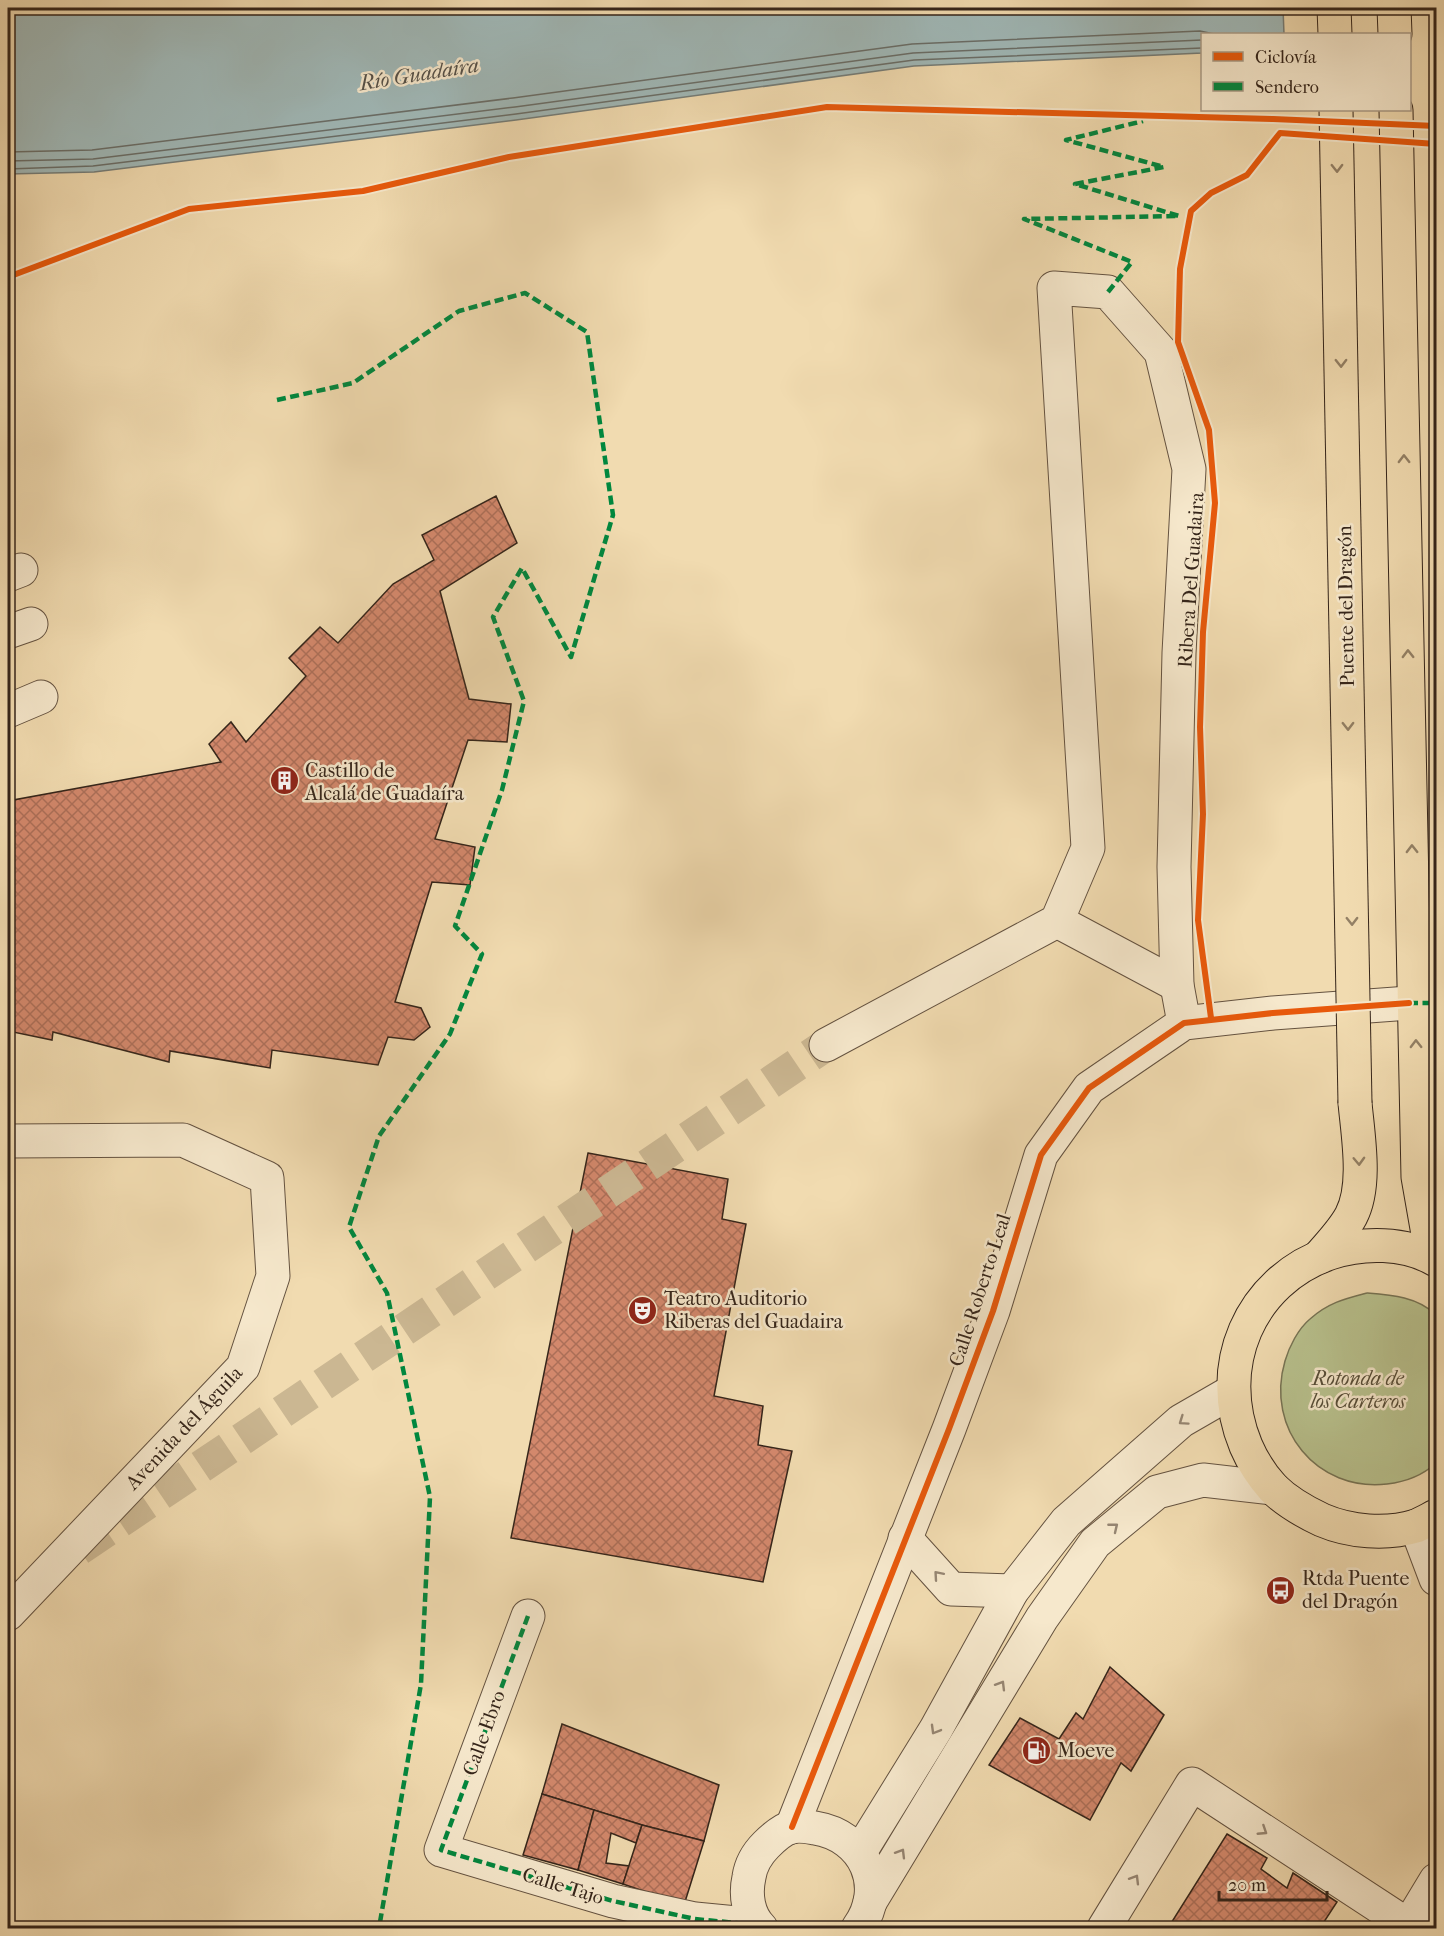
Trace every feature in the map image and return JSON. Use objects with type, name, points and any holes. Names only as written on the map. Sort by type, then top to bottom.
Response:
[{"type":"main road","points":[[1334,8],[1335,33]]},
{"type":"main road","points":[[1394,8],[1395,33]]},
{"type":"main road","name":"Puente del Dragón","points":[[1319,1257],[1350,1217],[1358,1198],[1360,1166],[1355,1103],[1336,111]]},
{"type":"main road","points":[[1396,111],[1418,1177],[1434,1258],[1400,1248],[1368,1245],[1319,1257],[1297,1269],[1270,1292],[1256,1311],[1240,1344],[1233,1391],[1238,1426],[1252,1459],[1273,1488],[1303,1511],[1339,1527],[1377,1531],[1426,1521]]},
{"type":"street","points":[[826,1045],[1057,921],[1088,848],[1054,288],[1108,292],[1161,352],[1189,469],[1179,653],[1174,867],[1177,985],[1184,1023]]},
{"type":"street","points":[[8,711],[41,696]]},
{"type":"street","points":[[1057,921],[1177,985]]},
{"type":"street","name":"Calle Roberto Leal","points":[[792,1827],[950,1429],[993,1311],[1041,1155],[1089,1088],[1184,1023],[1273,1013],[1409,1003]]},
{"type":"street","name":"Avenida del Águila","points":[[8,1141],[183,1140],[267,1178],[273,1276],[243,1367],[8,1614]]},
{"type":"street","points":[[860,1852],[936,1729],[1012,1591],[1066,1522],[1181,1421],[1233,1391]]},
{"type":"street","points":[[864,1915],[1041,1618],[1095,1543],[1157,1492],[1203,1480],[1273,1488]]},
{"type":"street","points":[[1426,1521],[1437,1579]]},
{"type":"street","points":[[905,1538],[951,1589],[1012,1591]]},
{"type":"street","name":"Calle Ebro","points":[[441,1850],[528,1616]]},
{"type":"street","points":[[1104,1929],[1192,1785],[1408,1927],[1437,1880]]},
{"type":"street","points":[[759,1927],[749,1907],[747,1888],[750,1869],[759,1852],[773,1838],[792,1827],[829,1830],[846,1839],[860,1852],[868,1868],[872,1885],[864,1915]]},
{"type":"street","name":"Calle Tajo","points":[[441,1850],[613,1901],[695,1919],[759,1927]]},
{"type":"green space","name":"Rotonda de los Carteros","points":[[1367,1293],[1395,1296],[1413,1301],[1436,1315],[1436,1463],[1413,1477],[1387,1484],[1362,1484],[1339,1478],[1319,1467],[1302,1451],[1290,1432],[1283,1410],[1281,1386],[1285,1361],[1298,1333],[1306,1323],[1330,1305]]},
{"type":"water","name":"Río Guadaíra","points":[[8,8],[1283,8],[1284,33],[1201,33],[1201,53],[914,66],[516,120],[94,172],[8,174]]},
{"type":"building","name":"Castillo de Alcalá de Guadaíra","points":[[496,496],[517,543],[440,591],[469,699],[511,704],[507,742],[468,740],[435,839],[475,847],[470,885],[432,882],[395,1002],[421,1008],[430,1027],[414,1040],[388,1037],[378,1065],[272,1050],[270,1068],[170,1051],[169,1062],[53,1032],[52,1040],[8,1031],[8,801],[221,762],[209,744],[231,722],[246,742],[306,676],[289,658],[320,627],[338,643],[393,584],[434,560],[422,535]]},
{"type":"building","name":"Teatro Auditorio Riberas del Guadaira","points":[[588,1153],[728,1179],[722,1219],[746,1224],[714,1396],[763,1406],[758,1445],[792,1451],[763,1582],[511,1538]]},
{"type":"building","points":[[1110,1667],[1164,1715],[1131,1771],[1121,1763],[1090,1820],[989,1765],[1020,1718],[1059,1739],[1076,1713],[1083,1719]]},
{"type":"building","points":[[562,1724],[719,1785],[704,1841],[642,1825],[542,1794]]},
{"type":"building","points":[[542,1794],[594,1810],[578,1870],[523,1855]]},
{"type":"building","points":[[594,1810],[642,1825],[636,1843],[611,1833],[606,1863],[629,1866],[623,1884],[578,1870]]},
{"type":"building","points":[[642,1825],[704,1841],[684,1905],[623,1884]]},
{"type":"building","points":[[1227,1834],[1267,1858],[1261,1869],[1287,1888],[1293,1873],[1337,1902],[1320,1928],[1168,1928]]},
{"type":"building","points":[[620,1922],[645,1928],[616,1928]]},
{"type":"tunnel","points":[[79,1549],[826,1045]]},
{"type":"marked path","points":[[1108,292],[1132,262],[1024,219],[1179,216],[1075,184],[1164,167],[1066,140],[1143,121]]},
{"type":"marked path","points":[[277,400],[353,383],[459,311],[525,293],[587,332],[613,515],[571,657],[522,568],[493,617],[524,701],[502,790],[455,926],[482,954],[450,1034],[379,1136],[349,1227],[387,1293],[430,1497],[421,1684],[379,1928]]},
{"type":"marked path","points":[[1409,1003],[1436,1003]]},
{"type":"marked path","points":[[528,1616],[441,1850],[613,1901],[695,1919],[757,1925]]},
{"type":"cycle path","points":[[8,277],[189,209],[363,191],[509,157],[827,107],[1273,119],[1436,126]]},
{"type":"cycle path","name":"Ribera Del Guadaira","points":[[1211,1018],[1198,920],[1203,814],[1200,727],[1203,632],[1215,503],[1209,430],[1178,342],[1180,269],[1191,211],[1211,193],[1247,175],[1280,133],[1436,144]]},
{"type":"cycle path","points":[[792,1827],[949,1429],[993,1311],[1041,1155],[1089,1088],[1184,1023],[1273,1013],[1409,1003]]},
{"type":"place","name":"Castillo de Alcalá de Guadaíra","points":[[284,781]]},
{"type":"place","name":"Teatro Auditorio Riberas del Guadaira","points":[[643,1310]]},
{"type":"place","name":"Rtda Puente del Dragón","points":[[1281,1590]]},
{"type":"place","name":"Moeve","points":[[1036,1750]]}]
